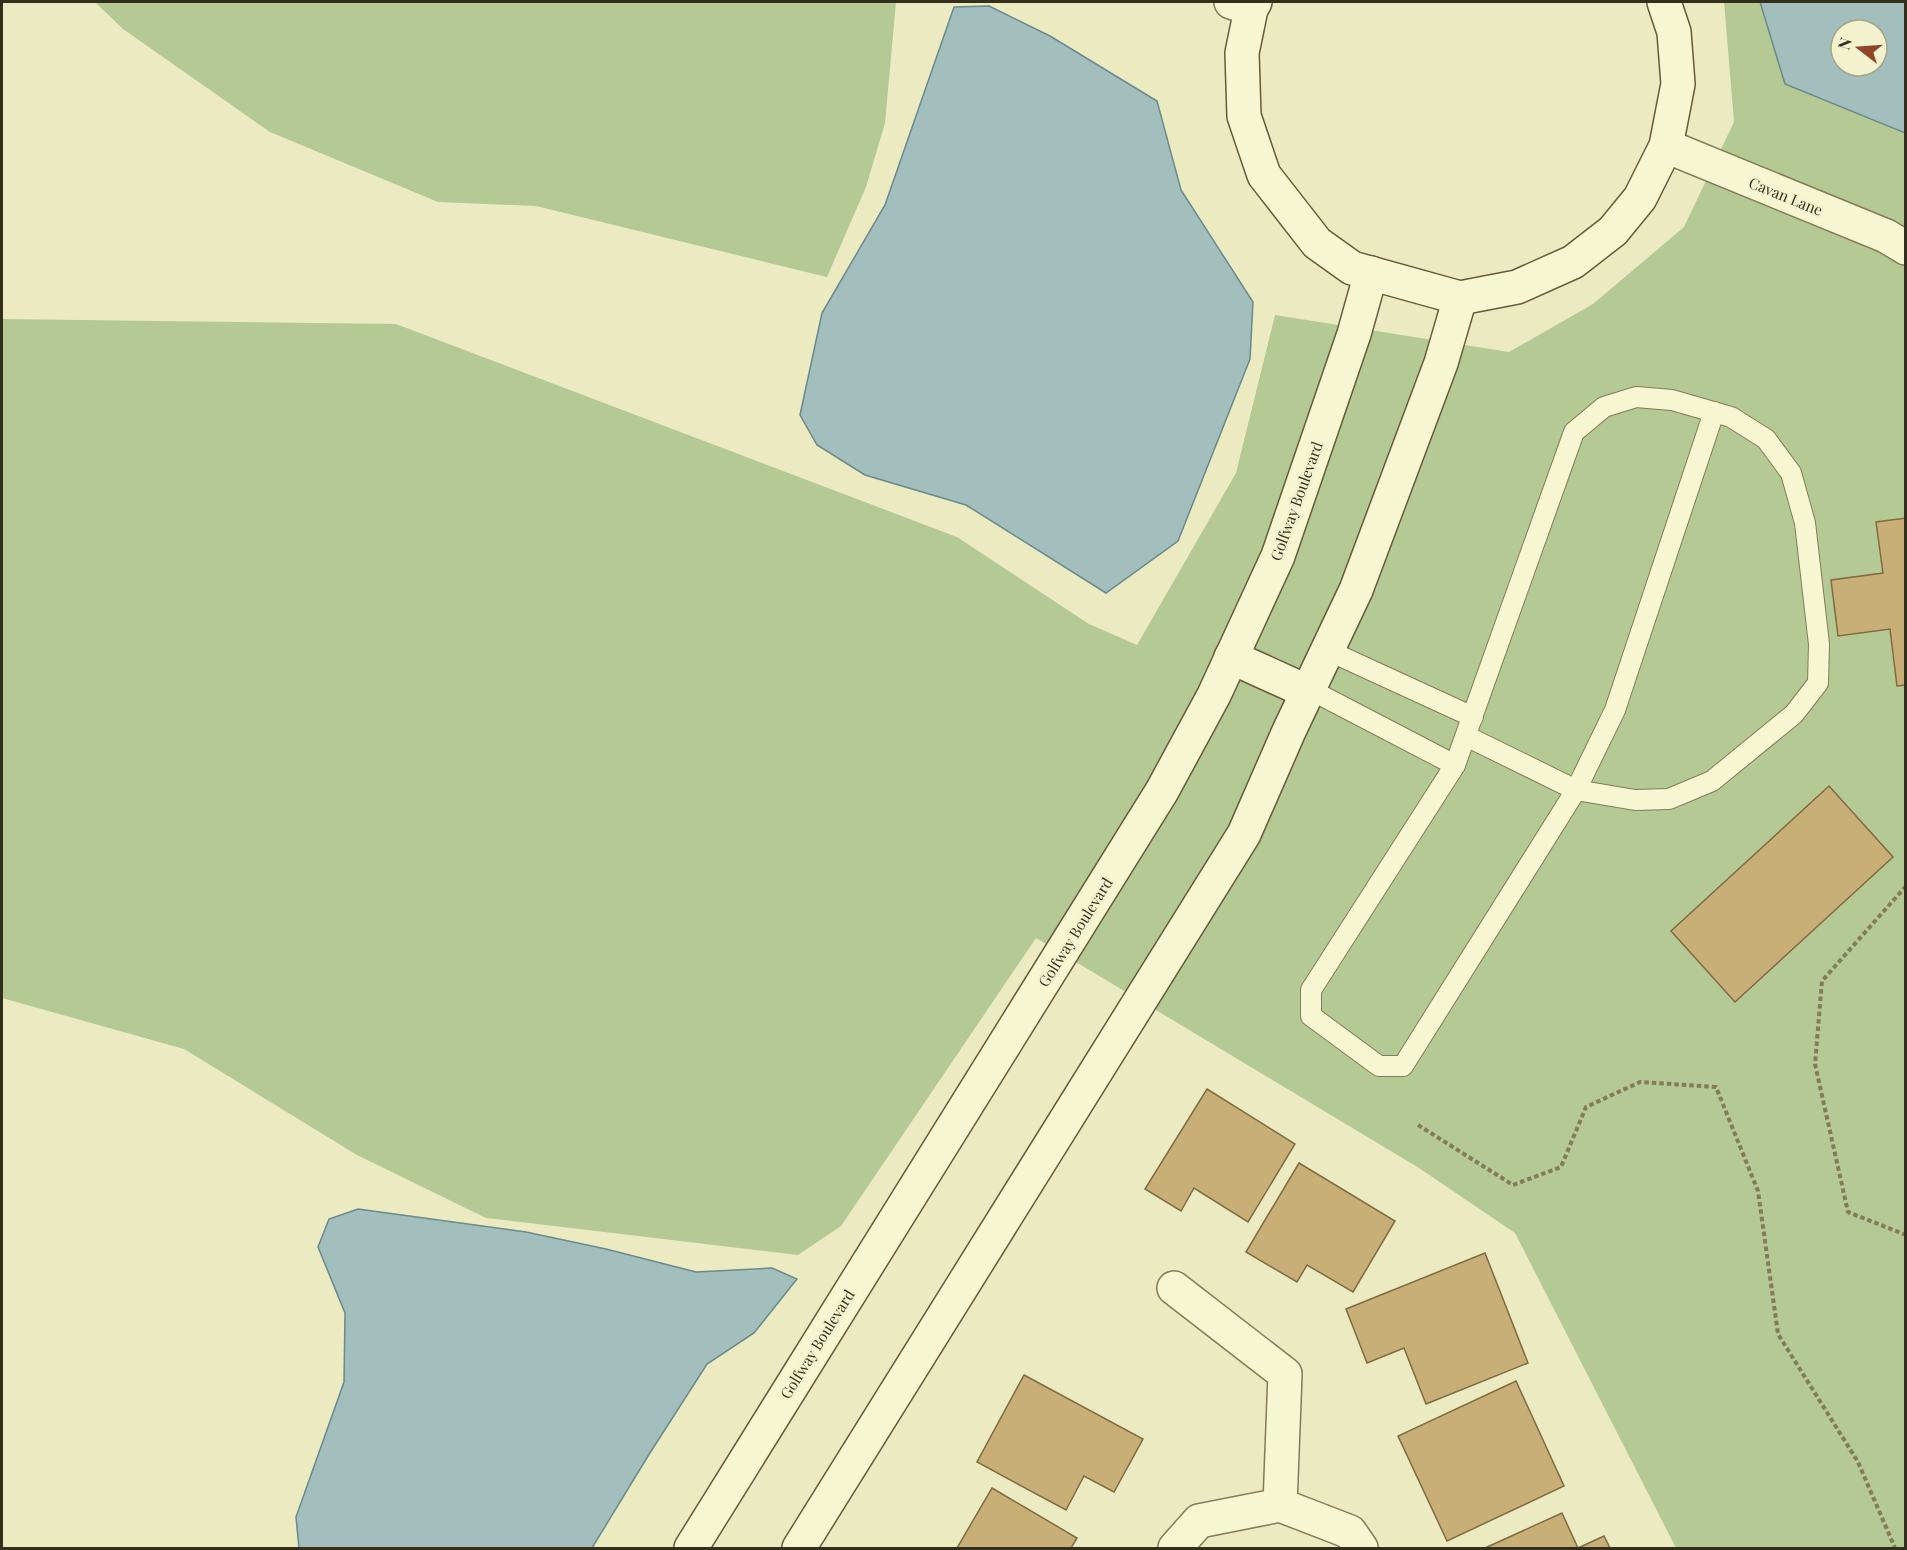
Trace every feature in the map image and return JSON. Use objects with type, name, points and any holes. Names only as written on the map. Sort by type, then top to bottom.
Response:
[{"type":"street","points":[[1246,4],[1242,53],[1244,116],[1264,175],[1317,243],[1352,268],[1460,298],[1517,287],[1574,262],[1614,231],[1640,198],[1666,146],[1678,84],[1674,32],[1664,2]]},
{"type":"street","name":"Cavan Lane","points":[[1666,146],[1886,237],[1905,248]]},
{"type":"street","name":"Golfway Boulevard","points":[[691,1548],[1162,791],[1214,695],[1278,556],[1354,334],[1371,273]]},
{"type":"street","points":[[798,1548],[1244,834],[1360,579],[1441,363],[1460,298]]},
{"type":"street","points":[[1232,657],[1308,690]]},
{"type":"street","points":[[1174,1288],[1285,1374],[1280,1504]]},
{"type":"street","points":[[1175,1548],[1199,1521],[1280,1504],[1350,1532],[1361,1548]]},
{"type":"lane","points":[[1466,736],[1576,790],[1635,800],[1669,799],[1712,781],[1794,714],[1818,683],[1819,644],[1805,523],[1791,473],[1766,439],[1731,417],[1714,412],[1672,400],[1636,397],[1604,407],[1574,432],[1455,765],[1311,990],[1311,1016],[1379,1066],[1402,1066],[1576,790],[1615,710],[1714,412]]},
{"type":"lane","points":[[1327,650],[1473,717]]},
{"type":"lane","points":[[1308,690],[1455,765]]},
{"type":"path","points":[[1905,886],[1822,981],[1815,1064],[1848,1212],[1905,1235]]},
{"type":"path","points":[[1418,1125],[1513,1185],[1561,1167],[1586,1107],[1640,1082],[1716,1087],[1758,1191],[1778,1334],[1858,1462],[1895,1548]]},
{"type":"green space","points":[[95,2],[896,2],[885,123],[866,187],[827,277],[536,206],[438,202],[270,132],[123,29]]},
{"type":"green space","points":[[1724,2],[1905,2],[1905,1548],[1676,1548],[1515,1233],[1419,1168],[1036,938],[841,1226],[798,1255],[486,1218],[357,1155],[184,1049],[2,998],[2,319],[396,324],[957,537],[1089,624],[1137,645],[1236,473],[1275,315],[1509,352],[1593,304],[1684,227],[1734,122]]},
{"type":"water","points":[[1760,2],[1905,2],[1905,133],[1785,84]]},
{"type":"water","points":[[989,6],[1050,36],[1157,101],[1181,190],[1253,302],[1250,359],[1178,541],[1106,593],[966,505],[865,475],[817,445],[800,415],[822,313],[885,205],[954,7]]},
{"type":"water","points":[[358,1209],[526,1232],[696,1272],[772,1268],[797,1279],[754,1333],[707,1364],[592,1548],[299,1548],[296,1517],[344,1382],[345,1313],[318,1247],[329,1219]]},
{"type":"building","points":[[1906,518],[1906,685],[1897,686],[1890,629],[1838,636],[1831,580],[1883,573],[1876,522]]},
{"type":"building","points":[[1829,786],[1893,857],[1735,1002],[1671,931]]},
{"type":"building","points":[[1207,1089],[1295,1144],[1248,1222],[1194,1188],[1181,1211],[1145,1189]]},
{"type":"building","points":[[1299,1163],[1395,1221],[1353,1292],[1307,1265],[1297,1282],[1246,1252]]},
{"type":"building","points":[[1485,1253],[1528,1363],[1426,1404],[1404,1348],[1367,1363],[1346,1309]]},
{"type":"building","points":[[1024,1375],[1143,1439],[1114,1492],[1084,1476],[1066,1510],[977,1462]]},
{"type":"building","points":[[1516,1381],[1564,1486],[1447,1541],[1398,1436]]},
{"type":"building","points":[[992,1488],[1077,1538],[1071,1548],[957,1548]]},
{"type":"building","points":[[1562,1513],[1578,1548],[1485,1548]]},
{"type":"building","points":[[1604,1536],[1610,1548],[1578,1548]]}]
